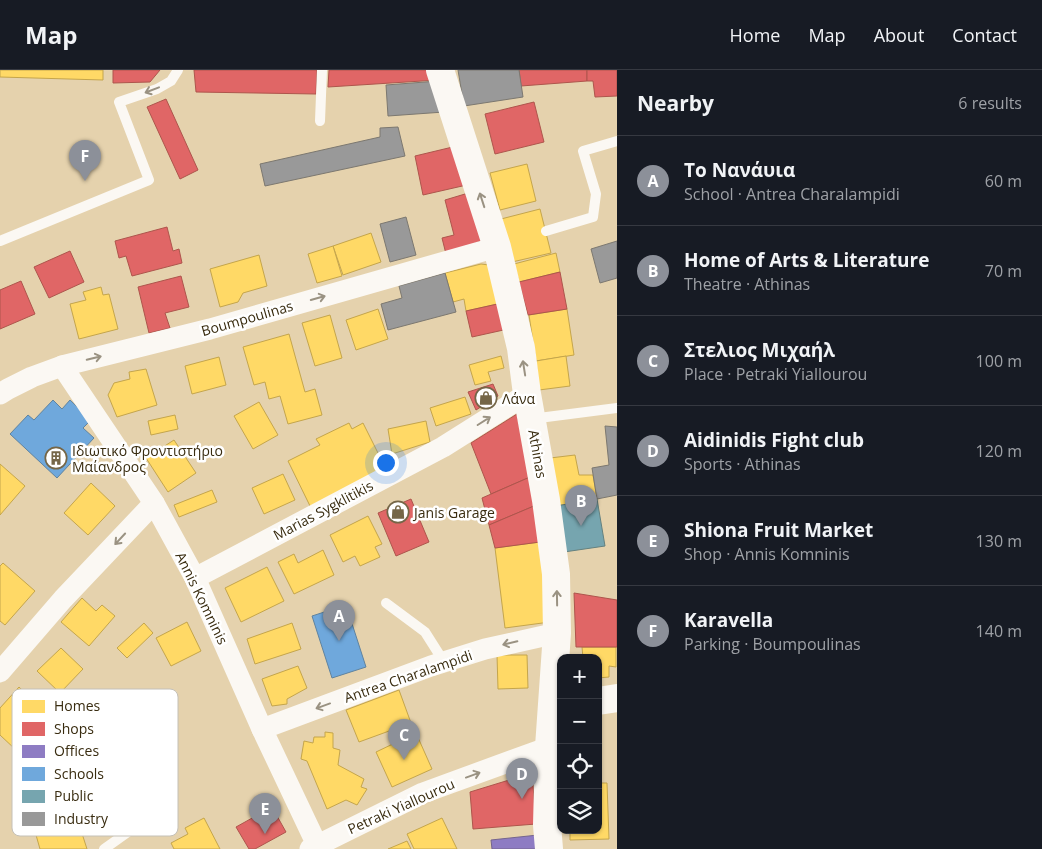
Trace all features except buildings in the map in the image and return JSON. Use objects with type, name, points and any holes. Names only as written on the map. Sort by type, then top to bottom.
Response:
[{"type":"street","name":"Athinas","points":[[440,70],[496,247],[521,348],[556,574],[558,654]]},
{"type":"street","name":"Boumpoulinas","points":[[0,394],[32,377],[62,366],[210,329],[496,247]]},
{"type":"street","name":"Annis Komninis","points":[[62,366],[154,503],[195,578],[314,847]]},
{"type":"street","name":"Marias Sygklitikis","points":[[195,578],[443,447],[529,406]]},
{"type":"street","points":[[0,672],[63,599],[154,503]]},
{"type":"street","name":"Antrea Charalampidi","points":[[262,729],[444,662],[485,649],[558,633]]},
{"type":"street","points":[[602,700],[617,698]]},
{"type":"street","name":"Athinas","points":[[549,849],[547,825],[549,747],[557,699]]},
{"type":"street","name":"Petraki Yiallourou","points":[[314,847],[424,793],[549,747]]},
{"type":"lane","points":[[0,241],[148,180],[119,102],[157,89],[171,81],[178,70]]},
{"type":"lane","points":[[320,121],[322,70]]},
{"type":"lane","points":[[546,231],[593,217],[596,194],[583,151],[617,141]]},
{"type":"lane","points":[[529,406],[617,408]]},
{"type":"lane","points":[[386,603],[425,632],[444,662]]},
{"type":"lane","points":[[104,849],[122,836]]},
{"type":"place","name":"Karavella","points":[[85,181]]},
{"type":"place","name":"Λάνα","points":[[486,398]]},
{"type":"place","name":"Ιδιωτικό Φροντιστήριο Μαίανδρος","points":[[56,458]]},
{"type":"place","name":"Janis Garage","points":[[398,512]]},
{"type":"place","name":"Home of Arts & Literature","points":[[581,526]]},
{"type":"place","name":"Το Νανάυια","points":[[339,641]]},
{"type":"place","name":"Στελιος Μιχαήλ","points":[[404,760]]},
{"type":"place","name":"Aidinidis Fight club","points":[[522,799]]},
{"type":"place","name":"Shiona Fruit Market","points":[[265,834]]}]
